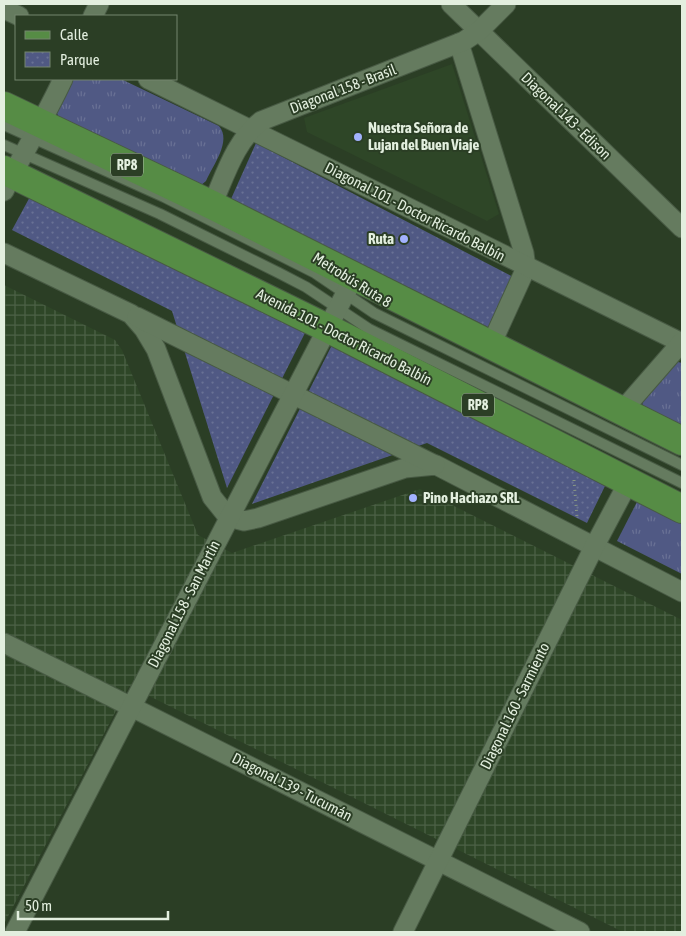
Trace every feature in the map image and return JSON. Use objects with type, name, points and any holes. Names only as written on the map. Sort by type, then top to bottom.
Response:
[{"type":"main road","name":"Avenida 101 - Doctor Ricardo Balbín","points":[[4,106],[19,158],[341,302],[490,347],[682,441]]},
{"type":"main road","name":"Avenida 101 - Doctor Ricardo Balbín","points":[[19,158],[212,205],[341,302],[629,482],[682,509]]},
{"type":"street","name":"Diagonal 143 - Edison","points":[[451,4],[682,228]]},
{"type":"street","name":"Diagonal 158 - Brasil","points":[[212,205],[239,145],[251,129],[274,115],[459,43],[478,31],[506,4]]},
{"type":"street","points":[[4,9],[18,15]]},
{"type":"street","points":[[459,43],[524,253],[526,268],[490,347]]},
{"type":"street","points":[[19,158],[61,80]]},
{"type":"street","name":"Diagonal 101 - Doctor Ricardo Balbín","points":[[150,80],[526,268],[682,343]]},
{"type":"street","points":[[4,253],[436,465],[682,592]]},
{"type":"street","name":"Diagonal 158 - San Martín","points":[[15,932],[228,517],[341,302]]},
{"type":"street","points":[[131,314],[144,329],[156,349],[212,497],[228,517],[244,521],[258,518],[405,468],[436,465]]},
{"type":"street","points":[[621,412],[682,343]]},
{"type":"street","name":"Diagonal 160 - Sarmiento","points":[[403,932],[439,861],[587,543],[629,482]]},
{"type":"street","name":"Diagonal 139 - Tucumán","points":[[4,643],[580,932]]},
{"type":"lane","name":"Metrobús Ruta 8","points":[[4,125],[19,158]]},
{"type":"lane","name":"Metrobús Ruta 8","points":[[4,145],[19,158],[164,197],[315,273],[341,302],[370,329],[682,483]]},
{"type":"lane","name":"Metrobús Ruta 8","points":[[341,302],[374,313],[682,465]]},
{"type":"path","points":[[574,477],[587,543]]},
{"type":"shaded area","points":[[452,64],[499,214],[487,221],[307,132],[304,118]]},
{"type":"shaded area","points":[[4,285],[115,340],[122,350],[198,535],[232,553],[420,489],[682,620],[682,932],[623,932],[129,686],[4,924]]},
{"type":"green space","points":[[72,80],[123,80],[219,126],[222,132],[222,146],[217,161],[206,181],[200,186],[59,118],[56,111]]},
{"type":"green space","points":[[256,143],[517,279],[490,328],[231,199]]},
{"type":"green space","points":[[32,193],[307,329],[227,488],[172,311],[12,230]]},
{"type":"green space","points":[[332,345],[605,486],[587,523],[427,443],[252,504]]},
{"type":"green space","points":[[678,362],[682,363],[682,431],[643,409],[642,398],[668,368]]},
{"type":"green space","points":[[638,500],[682,523],[682,574],[617,541]]},
{"type":"place","name":"Nuestra Señora de Lujan del Buen Viaje","points":[[358,137]]},
{"type":"place","name":"Ruta","points":[[404,239]]},
{"type":"place","name":"Pino Hachazo SRL","points":[[413,498]]}]
